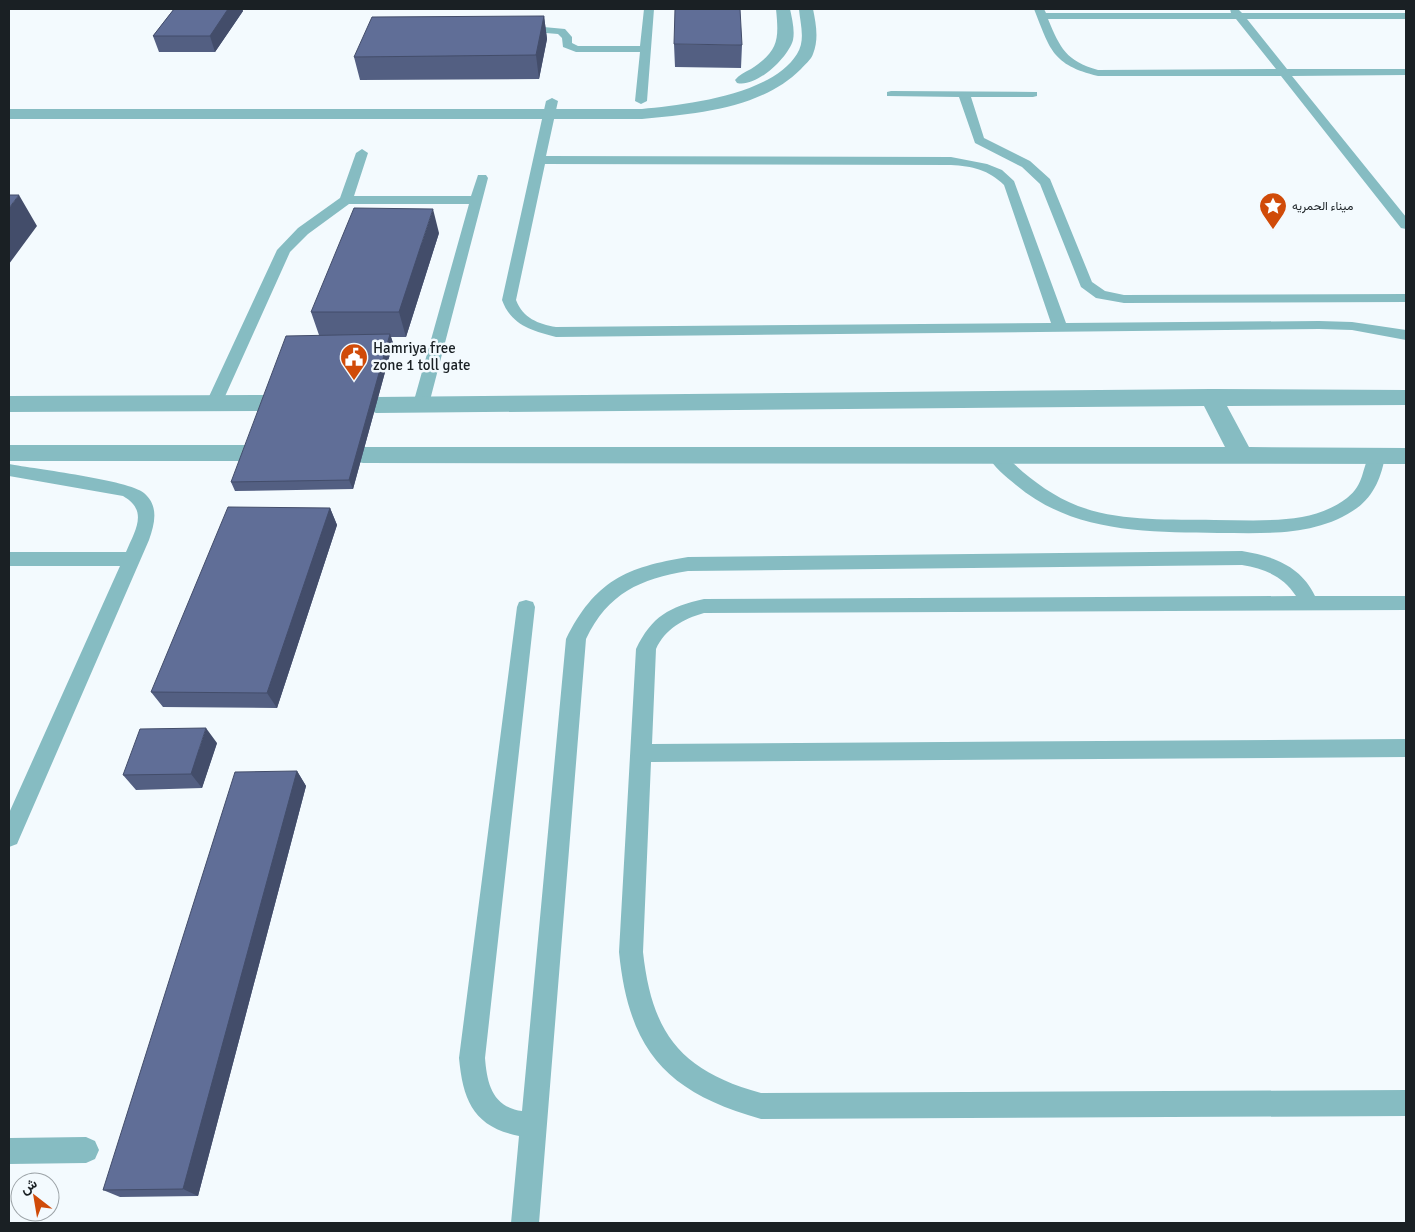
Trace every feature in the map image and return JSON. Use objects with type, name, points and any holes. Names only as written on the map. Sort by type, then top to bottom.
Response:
[{"type":"street","points":[[9,114],[550,108],[641,101],[712,92],[746,79],[766,66],[781,51],[786,34],[783,9]]},
{"type":"street","points":[[9,102],[550,108],[642,114],[683,110],[728,101],[765,87],[788,72],[804,55],[810,35],[806,9]]},
{"type":"street","points":[[376,404],[1406,396]]},
{"type":"street","points":[[1211,397],[1241,456]]},
{"type":"street","points":[[9,404],[267,403]]},
{"type":"street","points":[[9,453],[248,453]]},
{"type":"street","points":[[363,455],[1406,456]]},
{"type":"lane","points":[[641,101],[649,9]]},
{"type":"lane","points":[[1406,16],[1236,12],[1040,12],[1063,59],[1086,70],[1110,74],[1406,72]]},
{"type":"lane","points":[[1236,12],[1406,226]]},
{"type":"lane","points":[[511,28],[561,31],[567,37],[567,45],[576,49],[646,50]]},
{"type":"lane","points":[[944,94],[946,86],[961,84],[976,86],[984,94]]},
{"type":"lane","points":[[891,94],[1033,94]]},
{"type":"lane","points":[[964,94],[978,140],[1026,164],[1046,182],[1086,284],[1101,295],[1124,299],[1406,298]]},
{"type":"lane","points":[[550,108],[509,300],[516,316],[534,327],[556,332],[1319,324],[1352,326],[1406,335]]},
{"type":"lane","points":[[214,403],[284,250],[303,231],[328,216],[346,200],[362,153]]},
{"type":"lane","points":[[539,160],[951,161],[980,165],[993,170],[1010,184],[1060,327]]},
{"type":"lane","points":[[421,404],[482,178]]},
{"type":"lane","points":[[346,200],[477,200]]},
{"type":"lane","points":[[995,455],[1011,473],[1032,490],[1057,504],[1085,515],[1146,526],[1261,526],[1307,522],[1332,515],[1351,504],[1365,490],[1374,474],[1377,456]]},
{"type":"lane","points":[[9,470],[127,491],[138,496],[145,503],[148,512],[145,526],[132,559],[9,838]]},
{"type":"lane","points":[[525,1223],[576,639],[583,622],[593,607],[623,582],[643,572],[688,564],[1242,558],[1264,562],[1285,572],[1297,581],[1309,604]]},
{"type":"lane","points":[[9,559],[132,559]]},
{"type":"lane","points":[[1406,603],[704,606],[687,609],[671,617],[660,626],[651,637],[646,649],[631,952],[632,978],[637,1004],[648,1029],[663,1052],[683,1073],[724,1096],[761,1106],[1406,1104]]},
{"type":"lane","points":[[526,607],[472,1058],[473,1079],[480,1100],[494,1115],[513,1124],[534,1125]]},
{"type":"lane","points":[[640,753],[1406,748]]},
{"type":"lane","points":[[9,1151],[86,1150]]},
{"type":"building","points":[[174,9],[228,9],[210,36],[153,36]]},
{"type":"building","points":[[675,9],[740,9],[742,45],[674,44]]},
{"type":"building","points":[[544,16],[536,55],[354,57],[372,17]]},
{"type":"building","points":[[9,195],[19,195],[9,208]]},
{"type":"building","points":[[354,208],[433,209],[399,312],[311,312]]},
{"type":"building","points":[[390,334],[349,480],[231,482],[286,336]]},
{"type":"building","points":[[228,507],[330,508],[267,693],[151,692]]},
{"type":"building","points":[[206,728],[191,774],[123,775],[140,729]]},
{"type":"building","points":[[297,771],[183,1189],[103,1190],[235,772]]},
{"type":"place","name":"ميناء الحمريه","points":[[1273,230]]},
{"type":"place","name":"Hamriya free zone 1 toll gate","points":[[354,381]]}]
